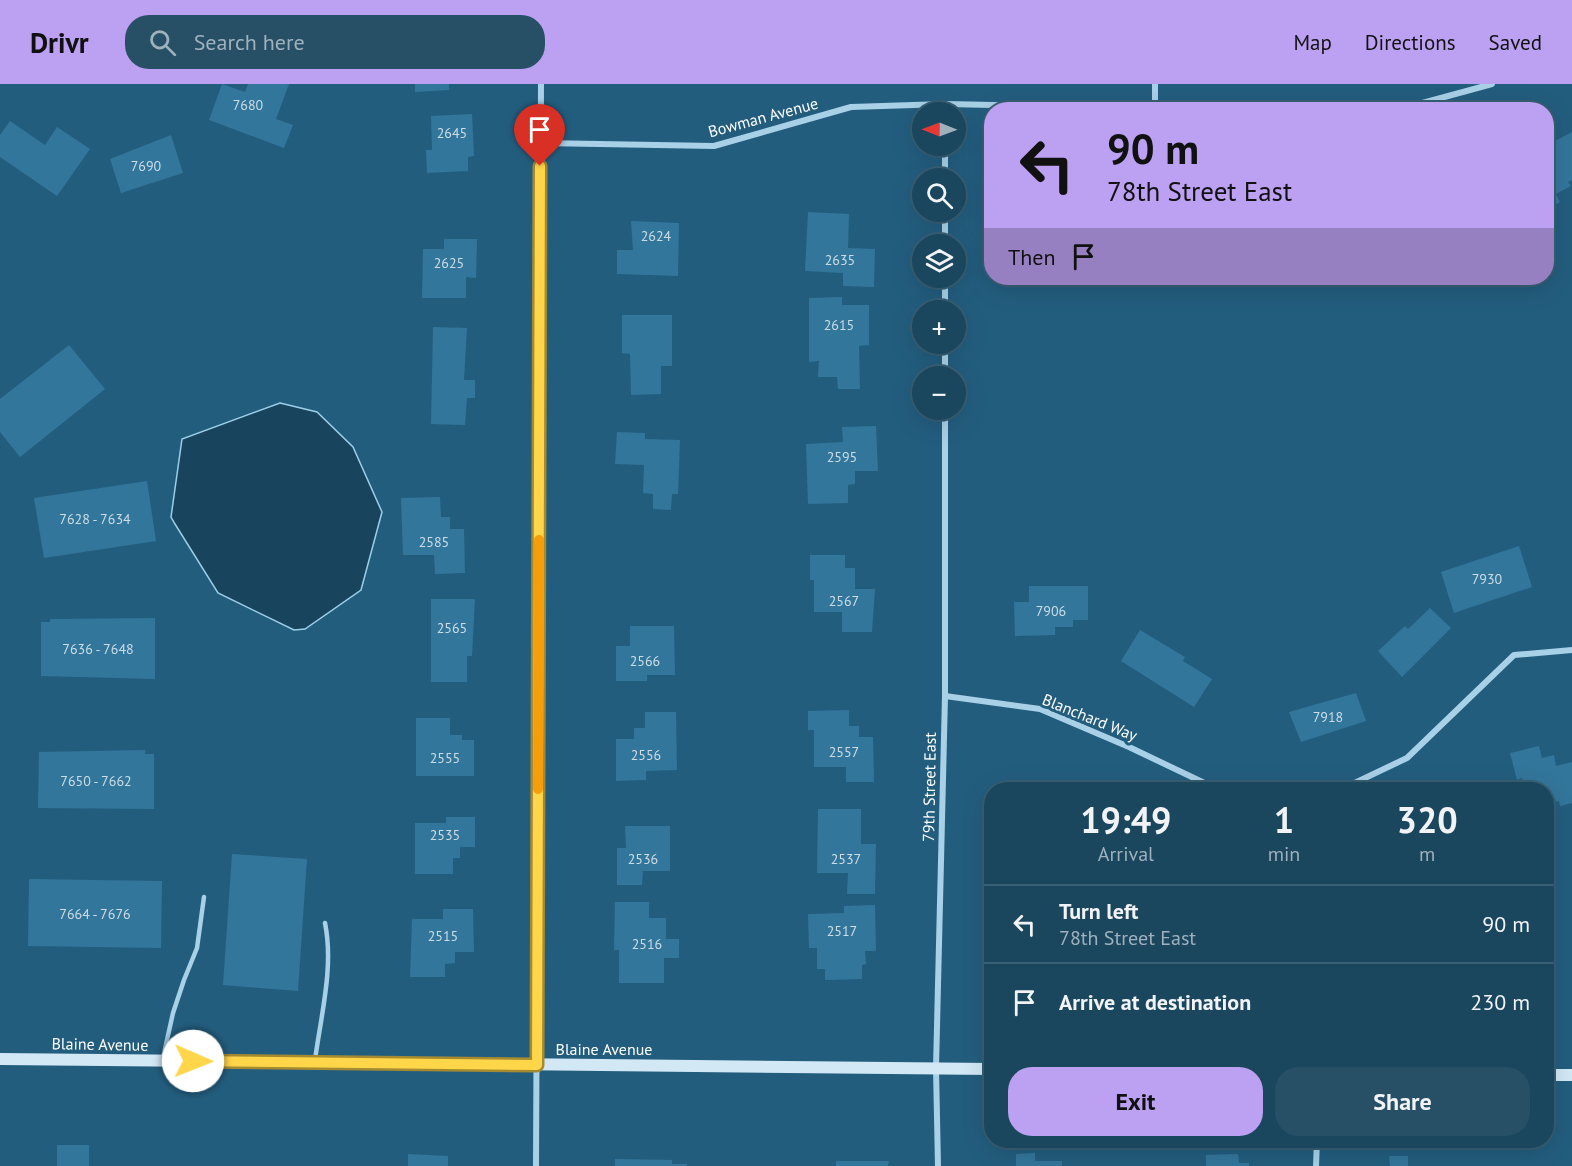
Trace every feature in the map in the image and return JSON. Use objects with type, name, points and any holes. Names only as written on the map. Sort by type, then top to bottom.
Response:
[{"type":"street","points":[[536,1166],[541,84]]},
{"type":"street","points":[[1155,84],[1155,102]]},
{"type":"street","name":"Bowman Avenue","points":[[1426,102],[1492,84]]},
{"type":"street","name":"Bowman Avenue","points":[[966,104],[984,105]]},
{"type":"street","name":"Bowman Avenue","points":[[541,142],[714,146],[851,107],[912,105]]},
{"type":"street","name":"79th Street East","points":[[938,1166],[936,1068],[945,696],[945,420]]},
{"type":"street","points":[[1357,782],[1407,758],[1514,656],[1572,650]]},
{"type":"street","name":"Blanchard Way","points":[[945,696],[1040,709],[1129,747],[1202,782]]},
{"type":"street","name":"Blaine Avenue","points":[[0,1059],[984,1069]]},
{"type":"street","points":[[1554,1075],[1572,1075]]},
{"type":"street","points":[[1316,1166],[1317,1148]]},
{"type":"lane","points":[[162,1061],[172,1013],[198,948],[204,897]]},
{"type":"lane","points":[[315,1063],[328,962],[329,943],[325,923]]},
{"type":"water","points":[[280,403],[317,412],[353,447],[382,512],[361,590],[305,629],[294,630],[218,593],[171,517],[182,439]]},
{"type":"building","points":[[222,84],[245,92],[248,84],[289,84],[276,119],[293,125],[284,148],[209,120]]},
{"type":"building","points":[[415,84],[449,84],[449,90],[415,92]]},
{"type":"building","points":[[472,114],[474,156],[468,157],[468,171],[427,173],[426,150],[432,150],[431,116]]},
{"type":"building","points":[[10,121],[45,145],[57,127],[90,149],[57,196],[0,157],[0,135]]},
{"type":"building","points":[[1572,132],[1572,180],[1568,182],[1571,186],[1556,194],[1560,202],[1554,205],[1554,141]]},
{"type":"building","points":[[171,135],[183,173],[121,193],[110,159]]},
{"type":"building","points":[[808,212],[849,214],[848,248],[875,249],[874,287],[843,286],[843,273],[805,271]]},
{"type":"building","points":[[631,221],[679,223],[678,276],[617,274],[617,250],[633,250]]},
{"type":"building","points":[[444,239],[477,239],[476,278],[466,277],[466,298],[422,298],[423,249],[444,249]]},
{"type":"building","points":[[842,297],[842,305],[869,305],[869,345],[859,346],[860,389],[838,389],[837,377],[818,377],[819,361],[809,362],[809,298]]},
{"type":"building","points":[[622,315],[672,315],[672,366],[661,366],[661,394],[631,395],[630,354],[622,353]]},
{"type":"building","points":[[433,327],[467,328],[464,380],[475,380],[475,398],[467,398],[465,425],[431,424]]},
{"type":"building","points":[[69,345],[105,389],[20,457],[0,432],[0,399]]},
{"type":"building","points":[[876,426],[878,471],[855,471],[855,484],[848,485],[848,503],[808,504],[806,444],[843,442],[842,427]]},
{"type":"building","points":[[617,432],[645,433],[645,439],[680,440],[678,494],[672,494],[671,510],[653,509],[653,494],[643,493],[644,465],[615,464]]},
{"type":"building","points":[[147,481],[156,541],[44,558],[34,498]]},
{"type":"building","points":[[440,497],[441,517],[450,517],[450,529],[464,529],[465,573],[435,574],[434,555],[403,555],[401,498]]},
{"type":"building","points":[[1519,546],[1532,587],[1454,613],[1441,572]]},
{"type":"building","points":[[810,555],[845,555],[845,568],[855,568],[855,589],[875,589],[872,632],[842,632],[842,612],[814,612],[814,580],[810,580]]},
{"type":"building","points":[[1029,586],[1088,586],[1088,620],[1073,620],[1073,627],[1055,627],[1055,635],[1015,636],[1014,602],[1029,602]]},
{"type":"building","points":[[431,599],[475,599],[472,656],[467,656],[467,682],[431,682]]},
{"type":"building","points":[[1430,608],[1451,628],[1402,677],[1378,651],[1405,626],[1408,629]]},
{"type":"building","points":[[155,618],[155,679],[41,676],[41,622],[50,622],[50,619]]},
{"type":"building","points":[[630,626],[674,626],[675,675],[647,675],[647,681],[616,681],[616,646],[630,646]]},
{"type":"building","points":[[1140,630],[1185,657],[1183,661],[1212,679],[1194,707],[1121,661]]},
{"type":"building","points":[[1356,693],[1366,721],[1301,742],[1289,712]]},
{"type":"building","points":[[849,710],[849,726],[859,726],[859,737],[873,737],[874,782],[846,782],[846,767],[814,767],[814,730],[808,730],[808,711]]},
{"type":"building","points":[[645,712],[676,712],[677,770],[646,771],[646,780],[616,781],[616,739],[634,739],[634,728],[645,728]]},
{"type":"building","points":[[416,718],[450,718],[450,735],[462,735],[462,740],[474,740],[474,776],[416,776]]},
{"type":"building","points":[[1539,746],[1542,758],[1554,755],[1556,766],[1572,762],[1572,803],[1560,806],[1559,801],[1554,802],[1554,782],[1523,782],[1522,778],[1517,780],[1510,753]]},
{"type":"building","points":[[145,750],[145,754],[154,754],[154,809],[38,808],[39,752]]},
{"type":"building","points":[[818,809],[861,809],[861,844],[876,844],[875,894],[847,894],[848,873],[817,873]]},
{"type":"building","points":[[446,817],[475,817],[475,847],[460,847],[460,858],[453,858],[453,874],[415,874],[415,823],[446,823]]},
{"type":"building","points":[[625,826],[670,826],[670,871],[643,871],[642,885],[617,885],[617,848],[626,848]]},
{"type":"building","points":[[232,854],[307,859],[298,991],[223,985]]},
{"type":"building","points":[[29,879],[162,881],[161,948],[28,946]]},
{"type":"building","points":[[615,902],[649,902],[649,918],[666,918],[666,939],[679,939],[679,958],[664,958],[664,983],[619,983],[619,950],[614,950]]},
{"type":"building","points":[[875,905],[876,951],[865,951],[866,964],[862,965],[862,979],[825,980],[825,969],[817,969],[817,948],[809,948],[808,914],[844,913],[844,906]]},
{"type":"building","points":[[443,909],[473,909],[474,952],[455,952],[455,963],[445,964],[445,977],[410,977],[412,919],[443,919]]},
{"type":"building","points":[[57,1145],[89,1145],[89,1166],[57,1166]]},
{"type":"building","points":[[1035,1153],[1035,1161],[1062,1161],[1062,1166],[1016,1166],[1016,1154]]},
{"type":"building","points":[[408,1154],[448,1156],[448,1166],[408,1166]]},
{"type":"building","points":[[1238,1154],[1239,1163],[1249,1163],[1249,1166],[1206,1166],[1206,1155]]},
{"type":"building","points":[[1389,1156],[1408,1156],[1408,1166],[1390,1166]]},
{"type":"building","points":[[615,1159],[672,1160],[672,1164],[687,1164],[687,1166],[615,1166]]},
{"type":"building","points":[[836,1161],[889,1161],[888,1166],[836,1166]]},
{"type":"slow traffic","points":[[538,789],[539,540]]},
{"type":"route","points":[[193,1061],[537,1065],[540,166]]}]
